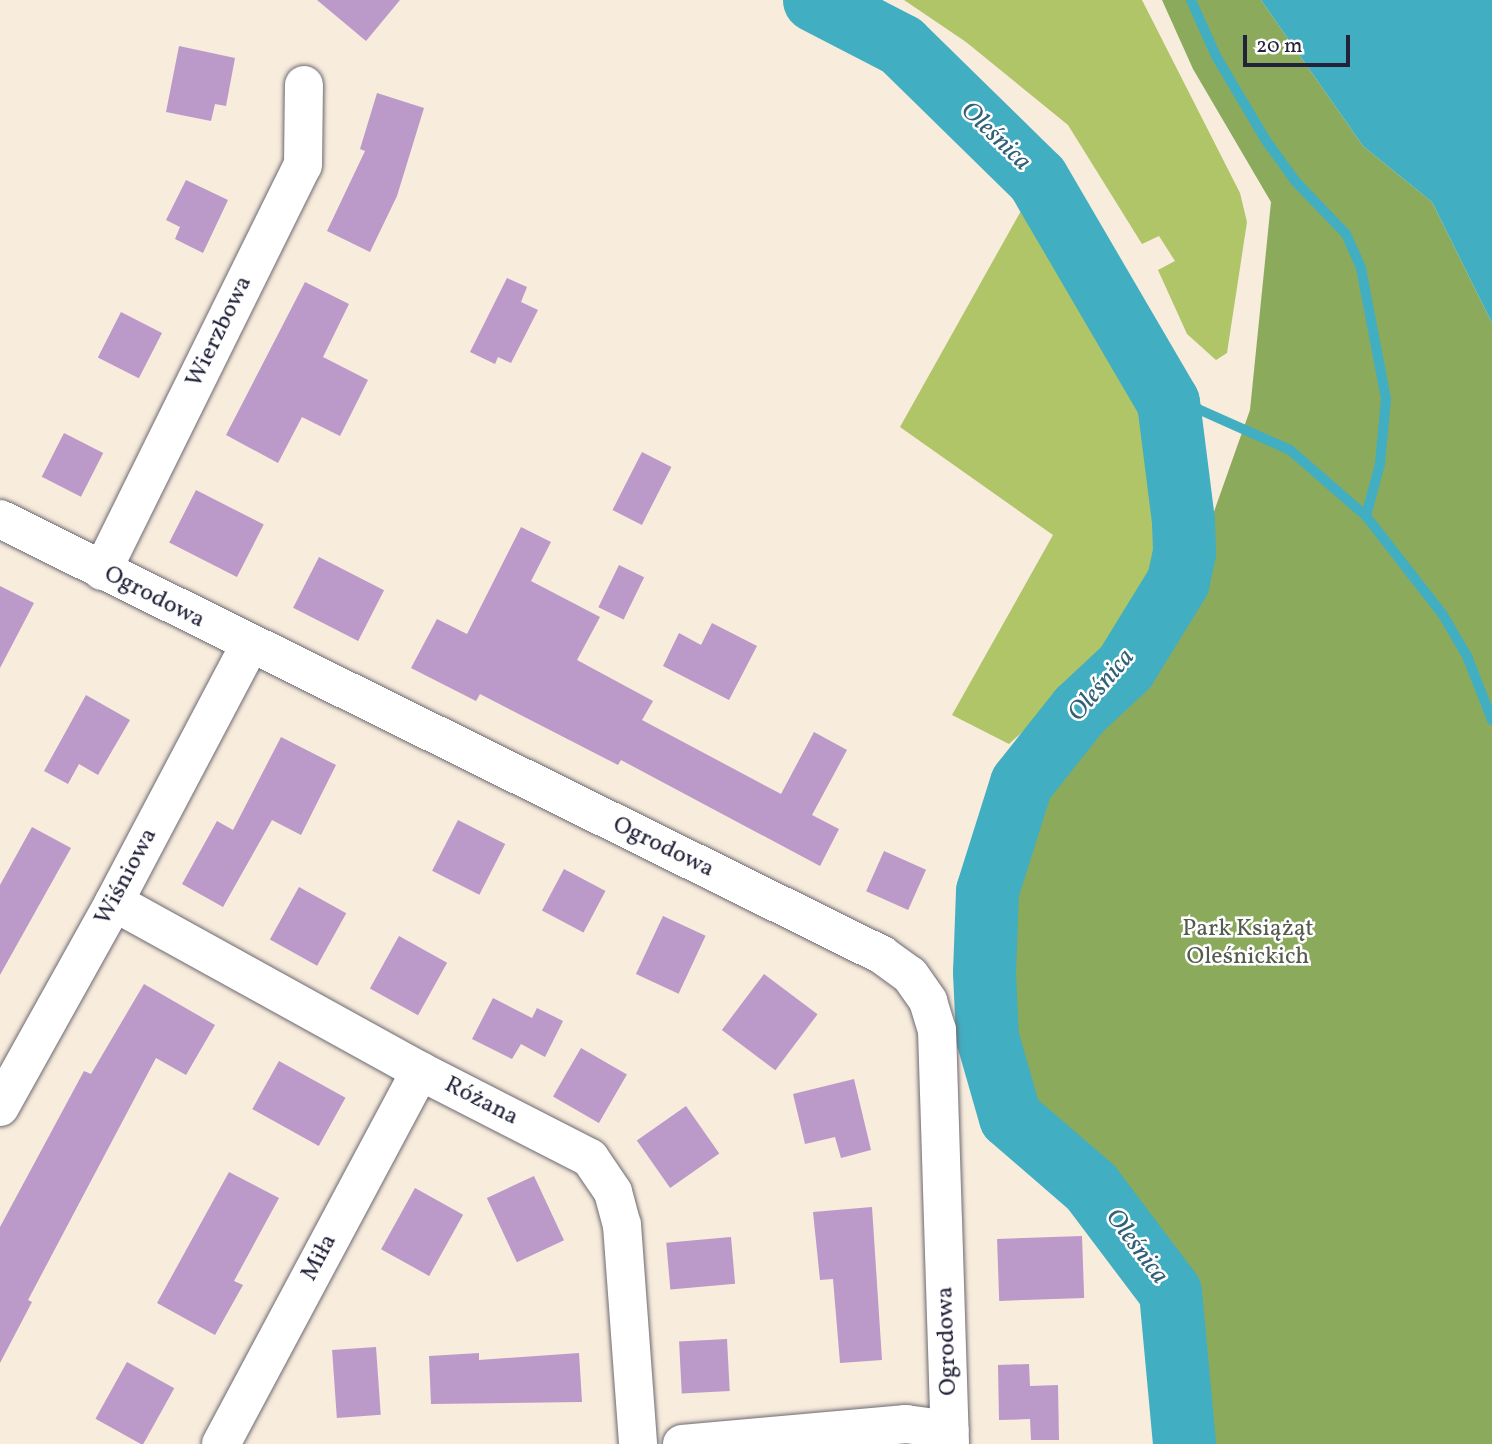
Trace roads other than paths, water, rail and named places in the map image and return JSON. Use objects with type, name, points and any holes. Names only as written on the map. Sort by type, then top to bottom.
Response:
[{"type":"street","name":"Wierzbowa","points":[[102,572],[303,165],[304,85]]},
{"type":"street","name":"Ogrodowa","points":[[0,519],[249,646],[883,956],[910,975],[928,1001],[937,1030],[950,1437]]},
{"type":"street","name":"Wiśniowa","points":[[0,1107],[114,902],[249,646]]},
{"type":"street","name":"Różana","points":[[114,902],[420,1071],[590,1158],[613,1192],[622,1225],[638,1444]]},
{"type":"street","name":"Miła","points":[[220,1444],[420,1071]]},
{"type":"street","points":[[682,1444],[906,1424],[950,1437]]},
{"type":"water","points":[[1261,0],[1492,0],[1492,323],[1432,202],[1363,146]]},
{"type":"waterway","name":"Oleśnica","points":[[814,0],[901,45],[1037,178],[1168,402],[1183,521],[1184,552],[1178,581],[1125,667],[1079,710],[1021,783],[987,891],[984,972],[987,1037],[1010,1117],[1091,1187],[1170,1292],[1184,1444]]},
{"type":"waterway","points":[[1191,0],[1216,56],[1265,139],[1296,182],[1346,234],[1361,268],[1386,399],[1380,464],[1366,516]]},
{"type":"waterway","points":[[1168,402],[1198,409],[1290,450],[1366,516],[1443,615],[1467,656],[1492,720]]},
{"type":"park label","name":"Park Książąt Oleśnickich","points":[[1248,944]]}]
